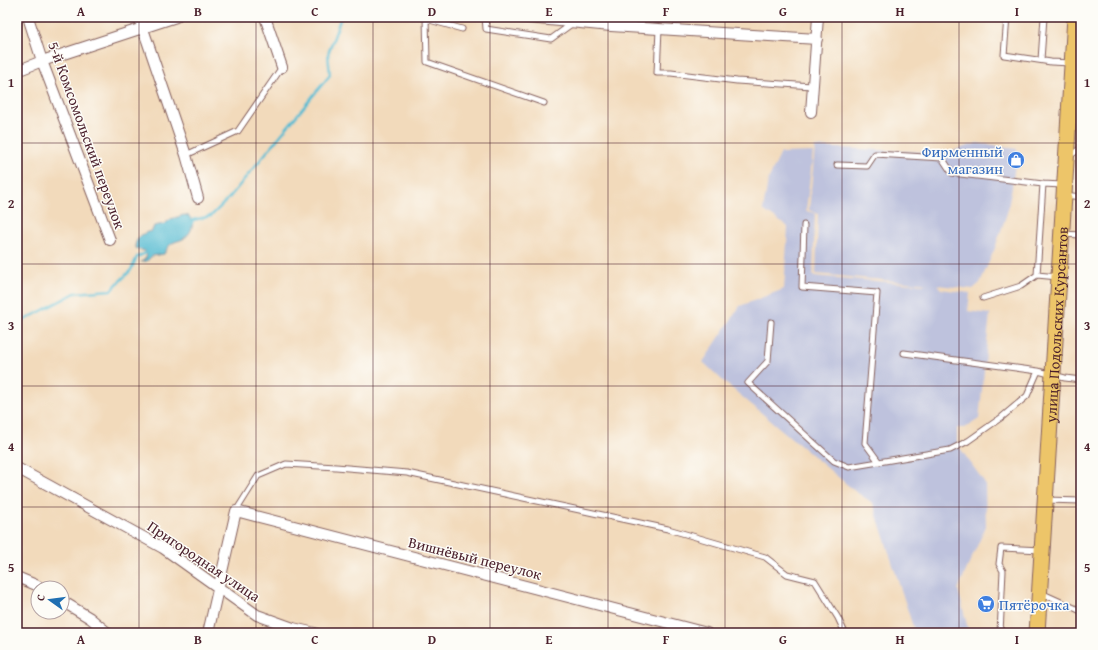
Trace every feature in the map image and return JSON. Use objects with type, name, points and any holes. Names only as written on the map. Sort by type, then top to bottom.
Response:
[{"type":"main road","name":"улица Подольских Курсантов","points":[[1037,633],[1072,64],[1078,36],[1074,17]]},
{"type":"street","name":"5-й Комсомольский переулок","points":[[28,17],[42,61],[110,240]]},
{"type":"street","points":[[139,17],[186,155],[198,198]]},
{"type":"street","points":[[17,71],[42,61],[176,17]]},
{"type":"street","points":[[265,17],[282,67]]},
{"type":"street","points":[[518,17],[574,23],[817,39]]},
{"type":"street","points":[[811,112],[818,17]]},
{"type":"street","name":"Пригородная улица","points":[[17,468],[163,548],[257,615],[292,628],[315,633]]},
{"type":"street","points":[[208,633],[236,511]]},
{"type":"street","name":"Вишнёвый переулок","points":[[236,511],[707,633]]},
{"type":"street","points":[[17,577],[30,582]]},
{"type":"street","points":[[70,606],[90,618],[108,633]]},
{"type":"lane","points":[[485,17],[486,29],[551,38],[574,23]]},
{"type":"lane","points":[[1007,17],[1004,55],[1072,64]]},
{"type":"lane","points":[[1042,60],[1044,17]]},
{"type":"lane","points":[[462,29],[426,18],[427,62],[544,103]]},
{"type":"lane","points":[[659,29],[657,73],[671,73],[737,81],[812,86]]},
{"type":"lane","points":[[186,155],[238,131],[282,67]]},
{"type":"lane","points":[[1064,185],[1071,155],[1081,148]]},
{"type":"lane","points":[[838,165],[867,166],[875,154],[942,158],[952,173],[1043,184],[1064,185],[1081,197]]},
{"type":"lane","points":[[1037,275],[1043,184]]},
{"type":"lane","points":[[804,225],[802,288],[877,293],[866,442],[879,462]]},
{"type":"lane","points":[[1061,234],[1081,235]]},
{"type":"lane","points":[[983,298],[1021,286],[1037,275],[1059,277]]},
{"type":"lane","points":[[771,322],[768,362],[748,383],[834,461],[850,467],[950,450],[968,441],[1002,417],[1027,396],[1038,371]]},
{"type":"lane","points":[[904,353],[1038,371],[1081,380]]},
{"type":"lane","points":[[236,511],[258,476],[286,464],[407,473],[668,529],[765,557],[787,574],[815,581],[838,618],[845,633]]},
{"type":"lane","points":[[1045,500],[1081,501]]},
{"type":"lane","points":[[1000,633],[1003,571],[999,564],[1001,548],[1042,550]]},
{"type":"lane","points":[[1040,592],[1081,611]]},
{"type":"shaded area","points":[[977,143],[1017,149],[1007,213],[995,248],[980,283],[973,289],[937,285],[941,289],[970,293],[968,311],[990,314],[979,419],[965,428],[957,428],[957,444],[985,483],[986,526],[958,589],[969,633],[915,633],[873,503],[856,492],[722,380],[703,362],[740,306],[784,289],[788,227],[763,210],[768,180],[781,153],[813,152],[806,211],[815,213],[813,276],[926,285],[928,284],[816,274],[818,214],[809,210],[815,147],[946,153]]},
{"type":"green space","points":[[1081,55],[1081,131],[1076,130],[1073,127]]},
{"type":"water","points":[[184,215],[189,216],[192,222],[192,228],[188,234],[183,239],[171,244],[164,254],[152,256],[147,261],[141,262],[146,258],[147,253],[137,249],[135,246],[138,238],[143,234],[152,231],[154,226],[164,224],[171,219]]},
{"type":"waterway","points":[[192,223],[193,220],[211,216],[229,198],[330,75],[328,54],[341,17]]},
{"type":"waterway","points":[[17,324],[75,293],[111,290],[131,270],[137,257],[148,252]]},
{"type":"place","name":"Фирменный магазин","points":[[1016,160]]},
{"type":"place","name":"Пятёрочка","points":[[986,604]]}]
